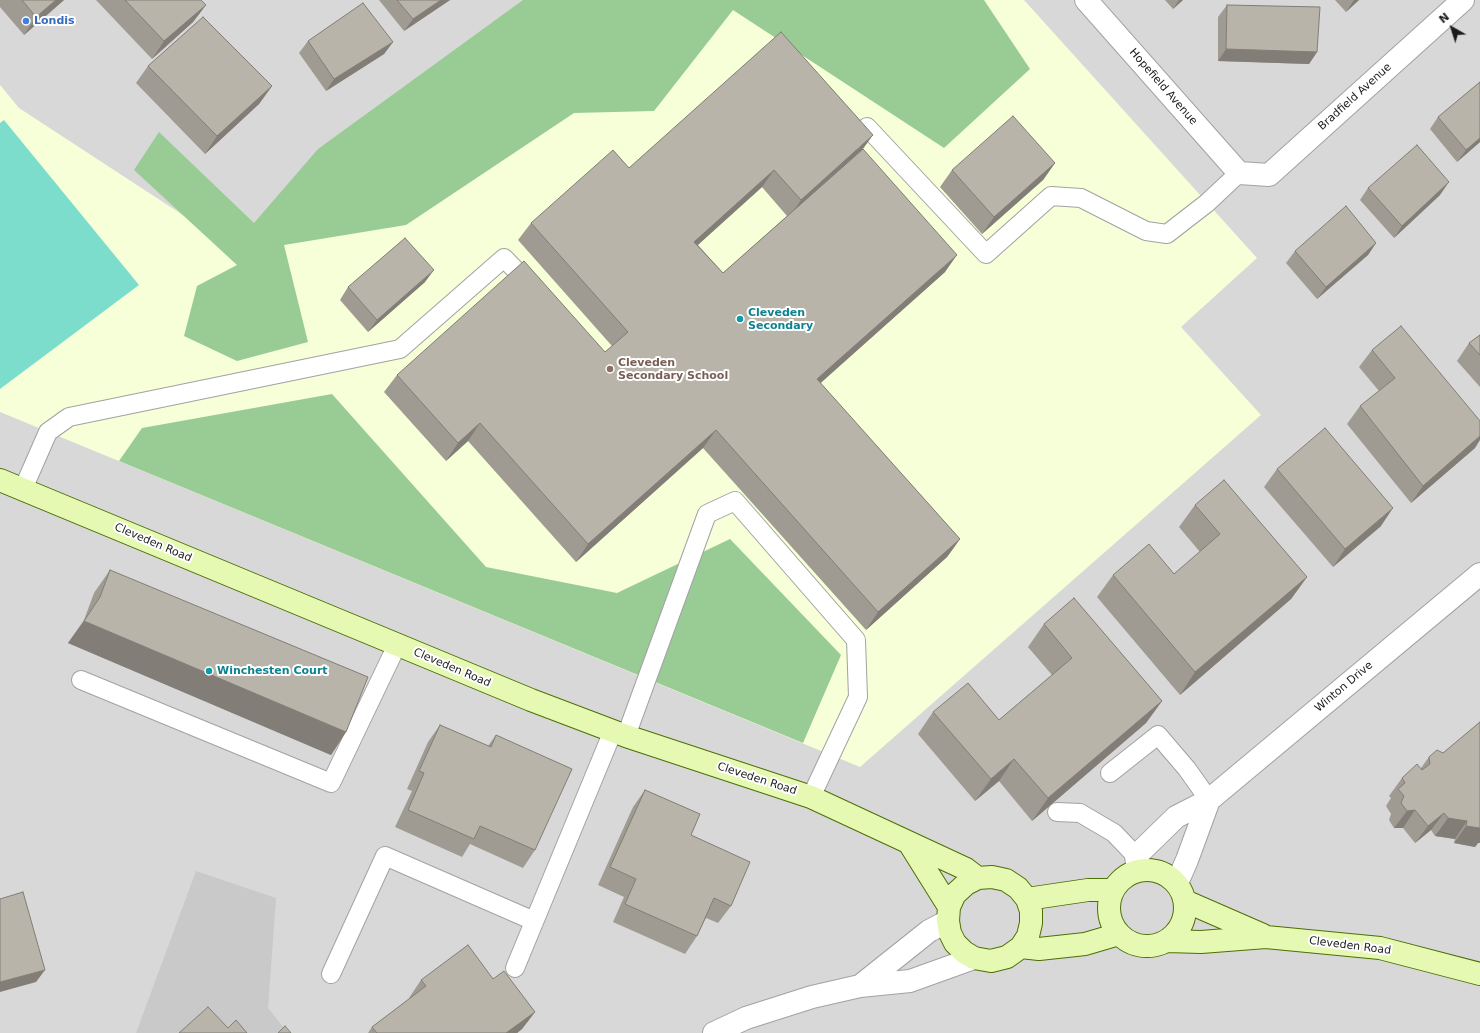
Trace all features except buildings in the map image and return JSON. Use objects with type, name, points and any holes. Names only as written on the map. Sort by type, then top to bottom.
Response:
[{"type":"street","name":"Hopefield Avenue","points":[[1086,0],[1239,173]]},
{"type":"street","name":"Bradfield Avenue","points":[[1239,173],[1269,175],[1462,0]]},
{"type":"street","name":"Cleveden Road","points":[[0,480],[531,700],[620,734],[811,797],[966,869],[978,878]]},
{"type":"street","name":"Winton Drive","points":[[1137,863],[1176,817],[1208,800],[1480,574]]},
{"type":"street","points":[[1167,941],[1176,932],[1183,921],[1186,912],[1181,892],[1187,860],[1208,800]]},
{"type":"street","points":[[860,986],[948,914],[955,894],[966,884],[978,878],[992,877],[1006,880],[1018,888],[1027,899],[1031,911],[1031,923],[1028,936],[1021,947],[1008,957],[991,961],[974,958],[964,952],[955,943],[950,933],[948,914],[909,843]]},
{"type":"street","name":"Cleveden Road","points":[[1137,863],[1168,876],[1181,892],[1266,936]]},
{"type":"street","points":[[1021,947],[1039,949],[1085,944],[1118,934],[1113,926],[1108,908],[1112,890],[1137,863]]},
{"type":"street","points":[[1027,899],[1088,890],[1112,890]]},
{"type":"street","name":"Cleveden Road","points":[[1118,934],[1129,942],[1141,946],[1154,945],[1167,941],[1201,942],[1266,936],[1380,948],[1480,974]]},
{"type":"street","points":[[714,1033],[746,1018],[805,999],[860,986],[910,981],[974,958]]},
{"type":"lane","points":[[867,127],[986,254],[1050,196],[1081,198],[1146,231],[1167,234],[1207,202],[1239,173]]},
{"type":"lane","points":[[23,489],[48,432],[69,417],[400,350],[504,258],[541,296]]},
{"type":"lane","points":[[515,968],[534,921],[620,734],[707,514],[734,502],[856,640],[858,697],[811,797]]},
{"type":"lane","points":[[81,680],[331,783],[397,645]]},
{"type":"lane","points":[[1110,773],[1158,735],[1187,769],[1208,800]]},
{"type":"lane","points":[[1057,812],[1080,814],[1114,833],[1137,863]]},
{"type":"lane","points":[[331,974],[385,856],[534,921]]},
{"type":"shaded area","points":[[0,0],[1480,0],[1480,1033],[0,1033]]},
{"type":"shaded area","name":"Cleveden Secondary School","points":[[561,0],[1024,0],[1257,258],[1181,327],[1261,415],[860,767],[0,412],[0,85],[19,108],[238,251]]},
{"type":"shaded area","points":[[4,120],[139,285],[0,389],[0,123]]},
{"type":"shaded area","points":[[196,871],[276,898],[268,1008],[288,1033],[136,1033]]},
{"type":"green space","points":[[523,0],[984,0],[1030,69],[944,148],[733,10],[654,111],[574,113],[406,225],[284,245],[308,342],[237,361],[184,336],[197,286],[237,265],[134,170],[159,132],[254,223],[318,149]]},
{"type":"green space","points":[[332,394],[486,567],[617,593],[730,539],[841,655],[803,743],[119,461],[142,428]]},
{"type":"place","name":"Londis","points":[[26,21]]},
{"type":"place","name":"Cleveden Secondary","points":[[740,319]]},
{"type":"place","name":"Cleveden Secondary School","points":[[610,369]]},
{"type":"place","name":"Winchesten Court","points":[[209,671]]}]
